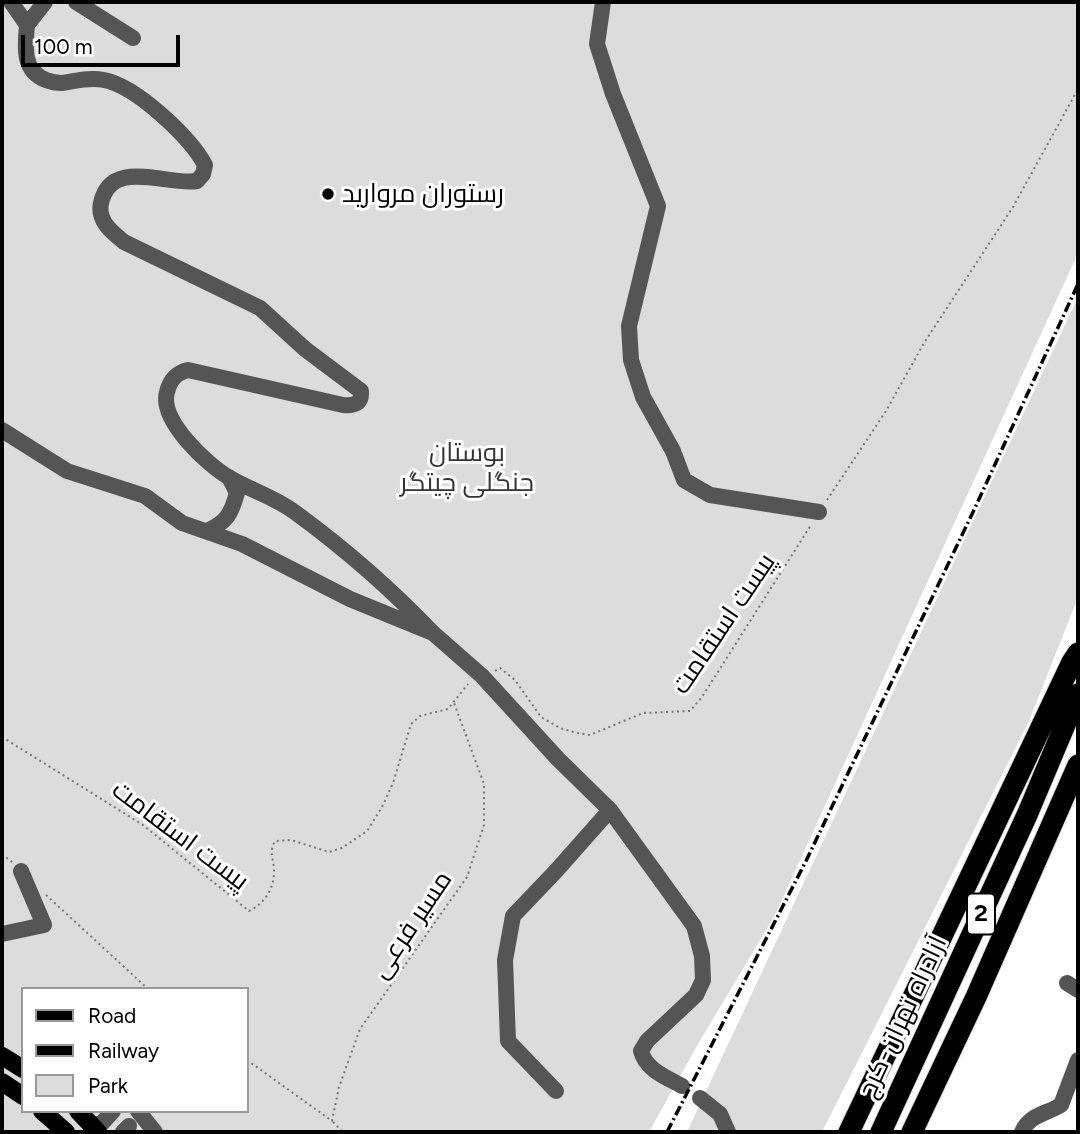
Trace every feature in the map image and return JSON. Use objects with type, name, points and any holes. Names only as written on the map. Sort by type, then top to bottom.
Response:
[{"type":"highway","points":[[850,1129],[1078,653]]},
{"type":"highway","name":"آزادراه تهران-کرج","points":[[881,1132],[1027,815],[1078,694]]},
{"type":"highway","name":"2","points":[[912,1132],[976,997],[1078,765]]},
{"type":"main road","points":[[2,1056],[21,1068]]},
{"type":"main road","points":[[2,1082],[21,1095]]},
{"type":"main road","points":[[44,1113],[66,1132]]},
{"type":"main road","points":[[80,1113],[95,1129]]},
{"type":"street","points":[[11,2],[27,25]]},
{"type":"street","points":[[45,2],[27,25],[26,60],[32,71],[43,79],[59,84],[79,79],[104,80],[126,87],[179,133],[205,165],[203,174],[197,181],[183,183],[139,175],[122,178],[104,194],[100,206],[105,226],[124,242],[260,308],[305,349],[361,391],[358,402],[343,405],[188,370],[179,372],[166,394],[169,418],[187,442],[229,477],[264,492],[295,512],[390,589],[433,633],[482,676],[558,760],[610,810],[694,926],[702,956],[703,980],[696,995],[647,1041],[641,1051],[643,1060],[658,1073],[682,1086]]},
{"type":"street","points":[[76,2],[133,38]]},
{"type":"street","points":[[603,2],[597,44],[613,94],[658,206],[629,326],[631,360],[643,397],[673,451],[684,480],[710,495],[819,512]]},
{"type":"street","points":[[2,430],[67,471],[145,496],[182,523],[242,544],[350,599],[433,633]]},
{"type":"street","points":[[207,531],[223,524],[232,509],[237,492],[229,477]]},
{"type":"street","points":[[556,1091],[508,1041],[505,960],[513,916],[610,810]]},
{"type":"street","points":[[2,934],[44,925],[21,871]]},
{"type":"street","points":[[1022,1132],[1026,1123],[1033,1118],[1061,1105],[1078,1060]]},
{"type":"street","points":[[700,1098],[720,1114],[728,1132]]},
{"type":"street","points":[[95,1129],[111,1113]]},
{"type":"street","points":[[140,1113],[155,1132]]},
{"type":"path","name":"پیست استقامت","points":[[2,737],[143,825],[249,911],[262,905],[270,890],[274,872],[270,850],[275,841],[291,841],[329,852],[342,848],[367,831],[393,783],[411,724],[420,716],[448,709],[473,680],[500,668],[515,680],[541,717],[560,728],[590,735],[643,713],[690,711],[702,697],[886,411],[924,343],[1013,206],[1078,89]]},
{"type":"path","name":"مسیر فرعی","points":[[332,1121],[339,1087],[360,1029],[467,877],[484,825],[484,784],[454,701]]},
{"type":"path","points":[[2,854],[21,871]]},
{"type":"path","points":[[40,889],[146,987]]},
{"type":"path","points":[[248,1061],[332,1121],[343,1132]]},
{"type":"green space","name":"بوستان جنگلی چیتگر","points":[[2,2],[1078,2],[1078,253],[774,917],[649,1132],[2,1132]]},
{"type":"green space","points":[[1078,297],[1078,597],[1029,721],[822,1132],[687,1132]]},
{"type":"railway","points":[[667,1132],[806,861],[974,510],[1078,284]]},
{"type":"place","name":"رستوران مروارید","points":[[328,194]]}]
